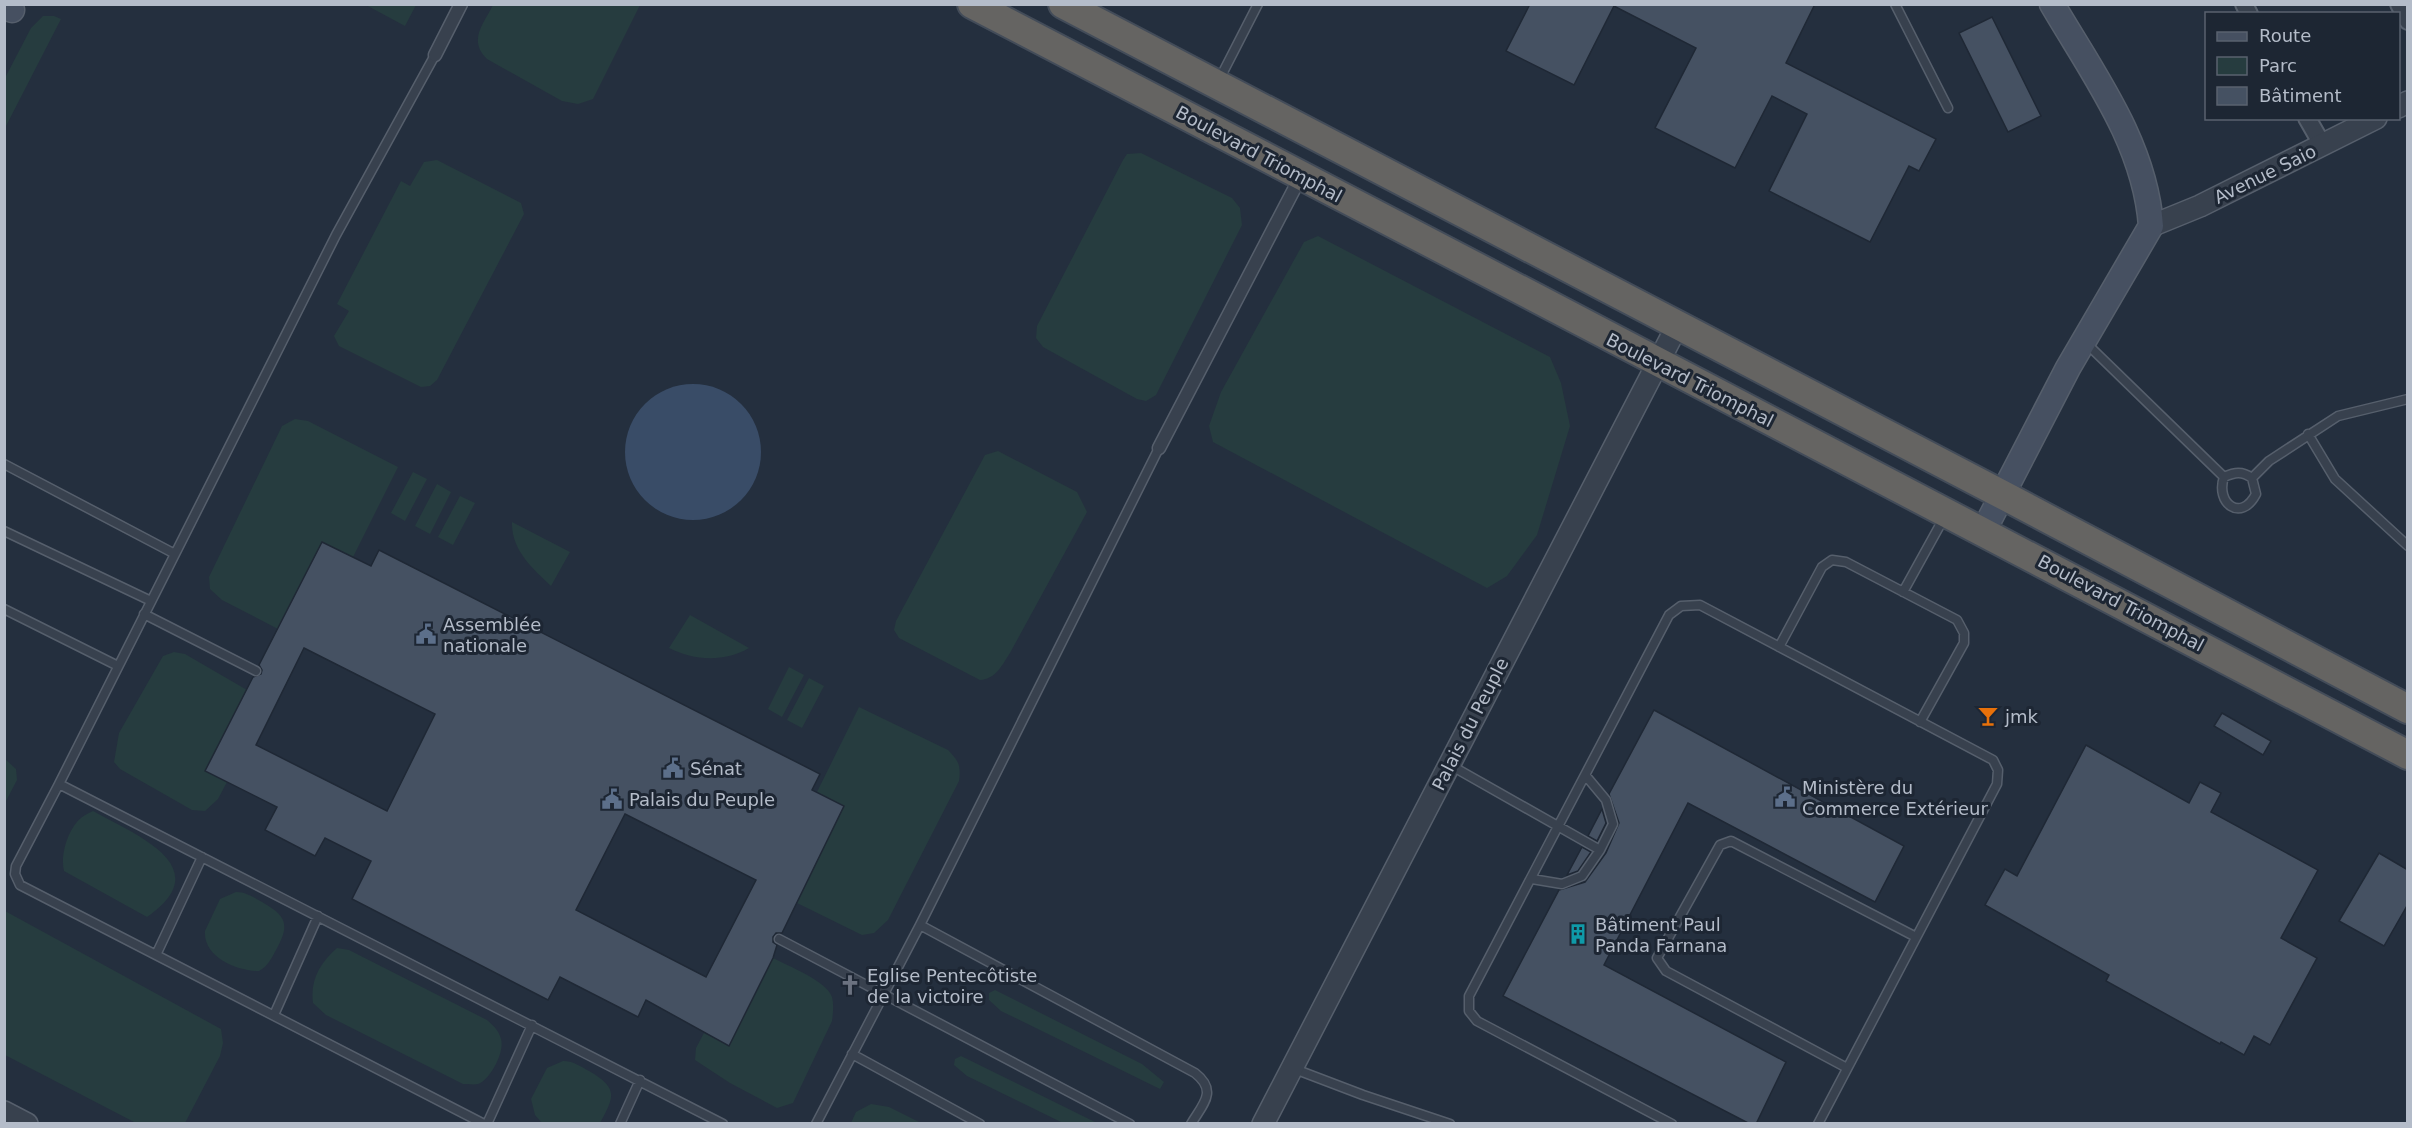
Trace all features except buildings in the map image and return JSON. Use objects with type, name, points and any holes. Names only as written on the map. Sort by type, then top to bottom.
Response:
[{"type":"highway","name":"Boulevard Triomphal","points":[[972,4],[1659,364],[2142,613],[2408,755]]},
{"type":"highway","points":[[1063,4],[2408,709]]},
{"type":"main road","points":[[1983,532],[2083,340],[2151,226],[2149,201],[2140,166],[2113,109],[2052,4]]},
{"type":"street","points":[[435,56],[461,4]]},
{"type":"street","points":[[2398,4],[2408,21]]},
{"type":"street","points":[[2308,120],[2323,146]]},
{"type":"street","name":"Avenue Saio","points":[[2151,226],[2200,206],[2372,120]]},
{"type":"street","points":[[1159,448],[1301,176]]},
{"type":"street","name":"Palais du Peuple","points":[[1263,1124],[1677,326]]},
{"type":"street","points":[[4,1112],[27,1124]]},
{"type":"lane","points":[[1217,85],[1258,4]]},
{"type":"lane","points":[[1894,4],[1948,108]]},
{"type":"lane","points":[[435,56],[336,235],[16,866],[16,880],[27,889],[485,1124],[532,1025]]},
{"type":"lane","points":[[2083,340],[2224,477]]},
{"type":"lane","points":[[2224,477],[2234,473],[2248,476],[2307,434],[2338,416],[2408,399]]},
{"type":"lane","points":[[2307,434],[2335,479],[2408,546]]},
{"type":"lane","points":[[816,1124],[920,925],[1159,448]]},
{"type":"lane","points":[[4,464],[175,554]]},
{"type":"lane","points":[[2224,477],[2222,494],[2227,503],[2235,509],[2243,509],[2252,502],[2256,494],[2248,476]]},
{"type":"lane","points":[[1903,592],[1947,513]]},
{"type":"lane","points":[[4,531],[151,601]]},
{"type":"lane","points":[[1779,647],[1822,567],[1832,560],[1846,562],[1957,620],[1964,633],[1964,643],[1920,722]]},
{"type":"lane","points":[[1672,1124],[1477,1021],[1468,1011],[1469,996],[1669,615],[1682,606],[1700,605],[1993,760],[1998,770],[1997,784],[1818,1124]]},
{"type":"lane","points":[[4,609],[118,666]]},
{"type":"lane","points":[[144,614],[256,671]]},
{"type":"lane","points":[[1449,765],[1600,850]]},
{"type":"lane","points":[[1532,879],[1562,884],[1582,876],[1600,850],[1612,824],[1606,800],[1586,776]]},
{"type":"lane","points":[[59,784],[723,1124]]},
{"type":"lane","points":[[1847,1068],[1666,971],[1657,958],[1720,845],[1731,841],[1916,938]]},
{"type":"lane","points":[[156,954],[202,857]]},
{"type":"lane","points":[[273,1015],[318,916]]},
{"type":"lane","points":[[920,925],[1195,1073],[1205,1081],[1208,1089],[1191,1124]]},
{"type":"lane","points":[[779,939],[1130,1124]]},
{"type":"lane","points":[[852,1054],[980,1124]]},
{"type":"lane","points":[[1292,1068],[1450,1124]]},
{"type":"lane","points":[[621,1124],[640,1080]]},
{"type":"green space","points":[[366,5],[416,5],[405,26]]},
{"type":"green space","points":[[493,5],[640,5],[593,99],[578,104],[562,101],[487,59],[481,52],[478,39],[479,32]]},
{"type":"green space","points":[[43,16],[54,16],[61,19],[5,128],[5,78],[31,28]]},
{"type":"green space","points":[[1141,153],[1232,198],[1240,208],[1242,225],[1156,395],[1146,401],[1137,399],[1043,347],[1036,338],[1037,326],[1123,160],[1127,154]]},
{"type":"green space","points":[[437,160],[521,203],[524,214],[437,380],[430,386],[421,387],[339,346],[334,336],[349,311],[337,304],[401,181],[410,186],[424,162]]},
{"type":"green space","points":[[1318,236],[1550,357],[1561,383],[1570,426],[1537,535],[1507,576],[1487,588],[1213,442],[1209,426],[1221,392],[1304,242]]},
{"type":"green space","points":[[295,419],[308,421],[398,467],[353,557],[322,542],[278,629],[222,600],[210,589],[209,577],[282,426]]},
{"type":"green space","points":[[998,451],[1077,492],[1087,512],[1010,653],[998,671],[980,680],[899,638],[894,630],[896,621],[985,455]]},
{"type":"green space","points":[[413,472],[427,479],[405,521],[391,513]]},
{"type":"green space","points":[[437,484],[451,492],[430,534],[415,526]]},
{"type":"green space","points":[[460,496],[475,503],[453,545],[438,537]]},
{"type":"green space","points":[[512,522],[570,552],[551,586],[530,566],[519,550]]},
{"type":"green space","points":[[690,615],[749,648],[730,656],[709,658],[689,655],[669,648]]},
{"type":"green space","points":[[174,652],[185,654],[247,690],[206,771],[227,782],[218,799],[205,811],[192,810],[120,769],[114,762],[119,733],[163,656]]},
{"type":"green space","points":[[789,667],[804,675],[782,717],[768,709]]},
{"type":"green space","points":[[809,678],[824,686],[802,728],[787,720]]},
{"type":"green space","points":[[859,707],[948,750],[957,761],[960,771],[959,781],[888,920],[874,933],[862,935],[797,903],[844,806],[817,792]]},
{"type":"green space","points":[[5,759],[16,769],[17,780],[5,803]]},
{"type":"green space","points":[[93,811],[148,842],[163,854],[173,868],[175,883],[167,899],[147,917],[64,871],[64,850],[69,835],[81,818]]},
{"type":"green space","points":[[236,892],[249,895],[270,907],[284,922],[280,941],[269,962],[259,971],[241,968],[223,961],[215,955],[206,940],[205,931],[220,899]]},
{"type":"green space","points":[[5,911],[221,1029],[223,1043],[220,1056],[185,1123],[136,1123],[5,1055]]},
{"type":"green space","points":[[337,948],[349,950],[487,1020],[498,1031],[502,1045],[499,1058],[492,1071],[478,1084],[463,1084],[326,1015],[313,1003],[313,987],[321,966]]},
{"type":"green space","points":[[773,958],[823,985],[832,997],[833,1006],[832,1021],[793,1103],[777,1108],[730,1083],[695,1060],[696,1048],[704,1033],[728,1045]]},
{"type":"green space","points":[[995,990],[1142,1064],[1164,1082],[1160,1089],[1001,1011],[989,1000],[989,993]]},
{"type":"green space","points":[[961,1056],[1097,1123],[1063,1123],[967,1076],[954,1065],[955,1059]]},
{"type":"green space","points":[[563,1061],[589,1071],[605,1082],[609,1088],[611,1099],[600,1123],[542,1123],[535,1115],[531,1099],[547,1068]]},
{"type":"green space","points":[[871,1104],[889,1107],[921,1123],[851,1123],[856,1112]]},
{"type":"water","points":[[693,384],[719,390],[741,404],[755,426],[761,452],[755,478],[741,500],[719,514],[693,520],[667,514],[645,500],[631,478],[625,452],[631,426],[645,404],[667,390]]},
{"type":"place","name":"Assemblée nationale","points":[[426,634]]},
{"type":"place","name":"jmk","points":[[1988,716]]},
{"type":"place","name":"Sénat","points":[[673,768]]},
{"type":"place","name":"Ministère du Commerce Extérieur","points":[[1785,797]]},
{"type":"place","name":"Palais du Peuple","points":[[612,799]]},
{"type":"place","name":"Bâtiment Paul Panda Farnana","points":[[1578,934]]},
{"type":"place","name":"Eglise Pentecôtiste de la victoire","points":[[850,985]]}]
